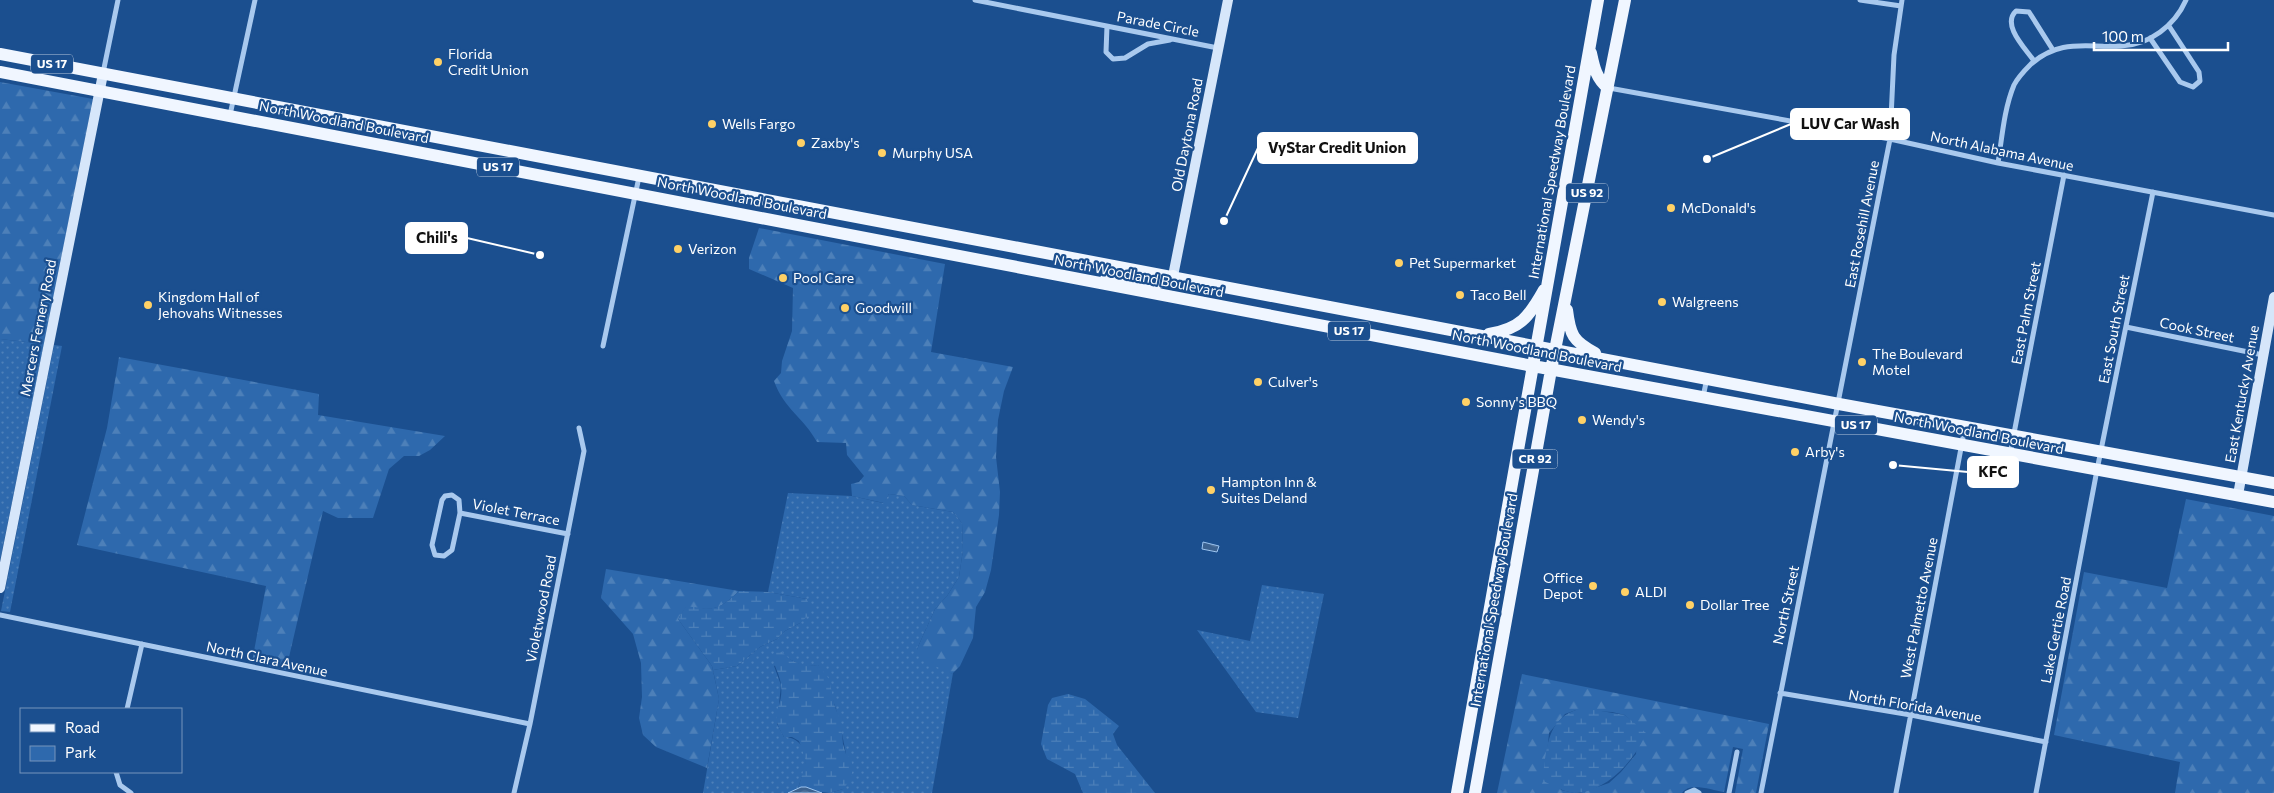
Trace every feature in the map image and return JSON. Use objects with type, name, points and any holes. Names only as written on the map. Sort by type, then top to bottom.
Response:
[{"type":"main road","name":"International Speedway Boulevard","points":[[1457,793],[1598,0]]},
{"type":"main road","name":"International Speedway Boulevard","points":[[1474,793],[1551,370],[1625,0]]},
{"type":"main road","points":[[1590,44],[1594,68],[1600,81],[1608,88]]},
{"type":"main road","name":"North Woodland Boulevard","points":[[0,54],[906,228],[1173,276],[1839,404],[2274,483]]},
{"type":"main road","name":"North Woodland Boulevard","points":[[0,72],[1551,370],[2274,502]]},
{"type":"main road","points":[[866,238],[891,236],[906,228]]},
{"type":"main road","points":[[907,246],[910,240],[916,236],[935,233]]},
{"type":"main road","points":[[1079,280],[1118,278],[1156,285],[1164,283],[1173,276]]},
{"type":"main road","points":[[1164,296],[1181,285],[1197,281]]},
{"type":"main road","points":[[1482,336],[1505,331],[1521,322],[1531,313],[1548,284]]},
{"type":"main road","name":"US 92","points":[[1566,299],[1570,329],[1573,336],[1581,345],[1604,358]]},
{"type":"main road","points":[[1266,315],[1293,312],[1310,302]]},
{"type":"main road","points":[[1518,447],[1536,451]]},
{"type":"main road","points":[[1500,552],[1519,548]]},
{"type":"main road","points":[[1485,637],[1501,645]]},
{"type":"main road","points":[[1463,761],[1480,765]]},
{"type":"street","points":[[103,74],[118,0]]},
{"type":"street","points":[[230,116],[255,0]]},
{"type":"street","name":"Parade Circle","points":[[974,0],[1218,48]]},
{"type":"street","points":[[1010,7],[1012,0]]},
{"type":"street","name":"Old Daytona Road","points":[[1173,276],[1228,0]]},
{"type":"street","points":[[1860,0],[1901,6]]},
{"type":"street","name":"East Rosehill Avenue","points":[[1836,422],[1890,139],[1894,55],[1902,0]]},
{"type":"street","points":[[1998,163],[2009,98],[2015,83],[2034,61],[2053,50],[2080,44],[2123,46],[2150,38],[2169,26],[2181,11],[2186,0]]},
{"type":"street","points":[[2034,61],[2010,24],[2011,17],[2016,11],[2029,12],[2053,50]]},
{"type":"street","points":[[1108,26],[1106,52],[1114,59],[1125,58],[1148,44],[1174,39]]},
{"type":"street","points":[[2150,38],[2180,82],[2193,87],[2200,81],[2199,72],[2169,26]]},
{"type":"street","name":"Mercers Fernery Road","points":[[0,588],[103,74]]},
{"type":"street","name":"North Alabama Avenue","points":[[1608,88],[1890,139],[1998,163],[2274,215]]},
{"type":"street","points":[[361,141],[364,124]]},
{"type":"street","name":"East Palm Street","points":[[2010,454],[2064,175]]},
{"type":"street","points":[[603,346],[639,176]]},
{"type":"street","name":"East South Street","points":[[2097,470],[2154,192]]},
{"type":"street","name":"East Kentucky Avenue","points":[[2238,495],[2274,297]]},
{"type":"street","name":"Cook Street","points":[[2126,327],[2263,355]]},
{"type":"street","points":[[1703,397],[1707,378]]},
{"type":"street","name":"North Street","points":[[1761,793],[1836,422]]},
{"type":"street","name":"West Palmetto Avenue","points":[[1896,793],[1965,426]]},
{"type":"street","name":"Violetwood Road","points":[[514,793],[530,724],[584,451],[579,428]]},
{"type":"street","name":"Lake Gertie Road","points":[[2036,793],[2097,470]]},
{"type":"street","name":"Violet Terrace","points":[[452,495],[459,500],[460,513],[452,550],[444,556],[435,555],[432,545],[442,500],[445,496],[452,495]]},
{"type":"street","name":"Violet Terrace","points":[[460,513],[568,534]]},
{"type":"street","name":"North Clara Avenue","points":[[0,615],[530,724]]},
{"type":"street","points":[[127,708],[142,644]]},
{"type":"street","name":"North Florida Avenue","points":[[1780,693],[1911,715],[2046,742]]},
{"type":"street","points":[[1729,793],[1737,752]]},
{"type":"street","points":[[116,773],[120,785],[131,793]]},
{"type":"street","points":[[1687,793],[1694,790],[1699,793]]},
{"type":"green space","points":[[0,82],[93,99],[44,344],[0,339]]},
{"type":"green space","points":[[759,228],[945,264],[931,352],[1013,367],[1004,391],[998,420],[996,457],[1000,492],[999,515],[991,570],[985,592],[976,607],[973,638],[960,666],[952,674],[922,660],[917,649],[935,609],[947,596],[959,577],[963,550],[962,523],[953,512],[912,505],[904,496],[889,494],[884,503],[852,496],[851,484],[859,482],[864,476],[847,455],[846,443],[817,442],[783,399],[774,381],[781,373],[782,361],[792,331],[793,288],[749,269],[749,258]]},
{"type":"green space","points":[[0,339],[44,344],[0,561]]},
{"type":"green space","points":[[54,345],[62,346],[10,612],[1,611]]},
{"type":"green space","points":[[119,357],[319,394],[318,415],[445,436],[430,450],[419,456],[404,456],[389,469],[373,518],[338,518],[323,511],[286,670],[252,662],[266,586],[77,545],[107,428]]},
{"type":"green space","points":[[788,493],[852,496],[883,503],[889,494],[904,496],[912,505],[953,512],[962,523],[963,550],[959,577],[947,596],[935,609],[917,649],[953,673],[932,793],[830,793],[843,789],[847,762],[836,708],[818,665],[803,666],[789,659],[774,666],[781,685],[777,724],[784,737],[789,737],[800,744],[806,756],[806,764],[798,789],[788,793],[703,793],[719,699],[713,670],[737,666],[760,647],[777,639],[785,631],[800,623],[807,599],[768,592]]},
{"type":"green space","points":[[2186,499],[2274,516],[2274,793],[2175,793],[2180,762],[2054,735],[2084,572],[2167,588]]},
{"type":"green space","points":[[606,569],[739,591],[716,608],[686,607],[678,619],[712,666],[719,699],[707,768],[656,747],[643,735],[639,718],[642,697],[641,663],[633,634],[601,598]]},
{"type":"green space","points":[[1262,585],[1324,594],[1298,718],[1256,712],[1197,630],[1250,641]]},
{"type":"green space","points":[[739,591],[768,592],[807,599],[811,613],[777,639],[760,647],[737,666],[713,670],[678,619],[686,606],[716,608]]},
{"type":"green space","points":[[775,652],[782,652],[798,663],[818,665],[829,679],[835,707],[841,722],[843,744],[846,754],[851,759],[853,769],[850,780],[843,789],[830,793],[798,789],[806,761],[799,741],[792,737],[784,737],[777,721],[776,715],[781,693],[780,681],[772,656]]},
{"type":"green space","points":[[1522,674],[1769,724],[1756,793],[1735,793],[1743,749],[1733,747],[1724,792],[1695,787],[1686,789],[1682,793],[1580,793],[1609,783],[1621,772],[1636,754],[1638,727],[1625,715],[1612,712],[1576,710],[1565,714],[1549,733],[1547,754],[1561,790],[1575,793],[1497,793]]},
{"type":"green space","points":[[1068,694],[1085,699],[1119,726],[1113,734],[1117,745],[1155,793],[1083,793],[1075,774],[1047,759],[1041,744],[1048,705],[1052,698]]},
{"type":"green space","points":[[1576,710],[1595,710],[1625,715],[1646,733],[1635,753],[1618,773],[1597,787],[1574,793],[1557,788],[1542,780],[1549,739],[1553,729],[1558,721]]},
{"type":"water","points":[[1203,542],[1219,546],[1217,552],[1202,549]]},
{"type":"water","points":[[801,787],[806,787],[822,793],[788,793]]},
{"type":"place","name":"Florida Credit Union","points":[[438,62]]},
{"type":"place","name":"Wells Fargo","points":[[712,124]]},
{"type":"place","name":"Zaxby's","points":[[801,143]]},
{"type":"place","name":"Murphy USA","points":[[882,153]]},
{"type":"place","name":"LUV Car Wash","points":[[1707,159]]},
{"type":"place","name":"McDonald's","points":[[1671,208]]},
{"type":"place","name":"VyStar Credit Union","points":[[1224,221]]},
{"type":"place","name":"Verizon","points":[[678,249]]},
{"type":"place","name":"Chili's","points":[[540,255]]},
{"type":"place","name":"Pet Supermarket","points":[[1399,263]]},
{"type":"place","name":"Pool Care","points":[[783,278]]},
{"type":"place","name":"Taco Bell","points":[[1460,295]]},
{"type":"place","name":"Walgreens","points":[[1662,302]]},
{"type":"place","name":"Kingdom Hall of Jehovahs Witnesses","points":[[148,305]]},
{"type":"place","name":"Goodwill","points":[[845,308]]},
{"type":"place","name":"The Boulevard Motel","points":[[1862,362]]},
{"type":"place","name":"Culver's","points":[[1258,382]]},
{"type":"place","name":"Sonny's BBQ","points":[[1466,402]]},
{"type":"place","name":"Wendy's","points":[[1582,420]]},
{"type":"place","name":"Arby's","points":[[1795,452]]},
{"type":"place","name":"KFC","points":[[1893,465]]},
{"type":"place","name":"Hampton Inn & Suites Deland","points":[[1211,490]]},
{"type":"place","name":"Office Depot","points":[[1593,586]]},
{"type":"place","name":"ALDI","points":[[1625,592]]},
{"type":"place","name":"Dollar Tree","points":[[1690,605]]}]
